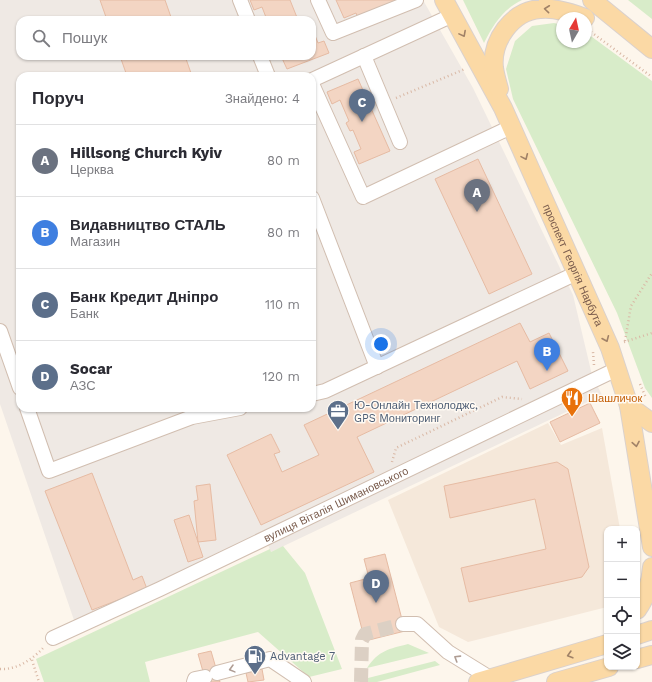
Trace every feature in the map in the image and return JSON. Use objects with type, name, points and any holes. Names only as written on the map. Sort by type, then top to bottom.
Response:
[{"type":"main road","points":[[592,0],[652,49]]},
{"type":"main road","name":"проспект Георгія Нарбута","points":[[448,8],[503,108],[577,273],[619,342],[618,369],[630,406],[652,547]]},
{"type":"main road","points":[[503,108],[494,67],[496,46],[506,27],[522,14],[540,9],[564,12]]},
{"type":"main road","points":[[592,20],[609,27],[652,49]]},
{"type":"main road","points":[[630,406],[652,423]]},
{"type":"main road","points":[[640,604],[646,593],[652,567]]},
{"type":"main road","points":[[640,634],[652,630]]},
{"type":"main road","points":[[484,680],[604,645]]},
{"type":"main road","points":[[640,658],[652,655]]},
{"type":"main road","points":[[556,682],[604,668]]},
{"type":"street","points":[[240,0],[246,16]]},
{"type":"street","points":[[318,0],[333,33],[416,0]]},
{"type":"street","points":[[316,78],[364,56],[448,8]]},
{"type":"street","points":[[364,56],[400,142]]},
{"type":"street","points":[[262,60],[266,72]]},
{"type":"street","points":[[316,93],[363,198],[512,127]]},
{"type":"street","points":[[316,208],[377,367]]},
{"type":"street","points":[[316,393],[325,392],[577,273]]},
{"type":"street","points":[[0,331],[16,377]]},
{"type":"street","name":"вулиця Віталія Шимановського","points":[[53,638],[618,369]]},
{"type":"street","points":[[28,412],[49,471],[192,417],[219,412]]},
{"type":"street","points":[[403,624],[417,624],[448,652],[484,680]]},
{"type":"street","points":[[205,677],[270,659],[304,682]]},
{"type":"path","points":[[592,32],[652,77]]},
{"type":"path","points":[[384,103],[468,68]]},
{"type":"path","points":[[619,342],[631,306],[652,273]]},
{"type":"path","points":[[594,367],[593,352],[619,342],[652,333]]},
{"type":"path","points":[[392,463],[396,448],[502,397],[526,400]]},
{"type":"path","points":[[0,669],[6,669],[32,660],[53,638]]},
{"type":"path","points":[[32,660],[39,682]]},
{"type":"shaded area","points":[[0,0],[423,0],[473,88],[573,295],[592,375],[602,395],[271,552],[263,534],[75,623],[0,404]]},
{"type":"shaded area","points":[[548,423],[561,445],[602,428],[619,526],[604,526],[604,608],[468,642],[439,627],[388,500]]},
{"type":"green space","points":[[463,0],[522,0],[509,8],[499,18],[484,43]]},
{"type":"green space","points":[[628,0],[652,0],[652,19]]},
{"type":"green space","points":[[556,24],[556,48],[592,48],[592,37],[652,81],[652,398],[645,388],[617,313],[513,99],[506,69],[515,41],[532,26]]},
{"type":"green space","points":[[283,546],[305,573],[342,669],[309,677],[258,632],[145,662],[150,682],[44,682],[36,659],[270,549],[271,552]]},
{"type":"green space","points":[[408,644],[429,653],[367,668],[376,657],[385,651]]},
{"type":"green space","points":[[435,661],[440,665],[377,682],[368,682],[368,678]]},
{"type":"building","points":[[100,0],[165,0],[171,16],[106,16]]},
{"type":"building","points":[[250,0],[290,0],[296,16],[265,16],[262,7],[254,10]]},
{"type":"building","points":[[336,0],[403,0],[358,18],[356,13],[344,18]]},
{"type":"building","points":[[316,38],[318,43],[324,41],[329,53],[316,58]]},
{"type":"building","points":[[121,60],[186,60],[191,72],[126,72]]},
{"type":"building","points":[[283,60],[311,60],[287,69]]},
{"type":"building","points":[[358,79],[390,151],[359,164],[354,152],[361,149],[353,130],[350,131],[346,123],[349,121],[340,100],[332,104],[327,92]]},
{"type":"building","points":[[478,159],[532,274],[489,294],[435,179]]},
{"type":"building","points":[[520,323],[530,342],[549,333],[568,371],[530,389],[517,361],[357,437],[374,472],[261,525],[227,455],[271,434],[280,452],[274,454],[282,472],[319,455],[304,425]]},
{"type":"building","points":[[590,403],[600,423],[560,442],[550,422]]},
{"type":"building","points":[[557,462],[568,469],[589,567],[582,577],[469,602],[461,568],[546,549],[535,499],[450,518],[444,486]]},
{"type":"building","points":[[92,473],[133,580],[142,576],[147,589],[92,610],[45,491]]},
{"type":"building","points":[[210,484],[216,540],[198,542],[194,501],[198,500],[196,486]]},
{"type":"building","points":[[189,515],[203,557],[188,562],[174,520]]},
{"type":"building","points":[[385,554],[405,631],[365,641],[350,583],[369,578],[364,559]]},
{"type":"building","points":[[211,651],[220,682],[206,682],[198,654]]},
{"type":"building","name":"Advantage 7","points":[[262,669],[264,680],[248,682],[246,673]]},
{"type":"tunnel","points":[[361,682],[362,640],[365,634],[403,624]]},
{"type":"place","name":"Банк Кредит Дніпро","points":[[362,122]]},
{"type":"place","name":"Hillsong Church Kyiv","points":[[477,212]]},
{"type":"place","name":"Видавництво СТАЛЬ","points":[[547,371]]},
{"type":"place","name":"Шашличок","points":[[572,418]]},
{"type":"place","name":"Ю-Онлайн Технолоджс, GPS Мониторинг","points":[[338,430]]},
{"type":"place","name":"Socar","points":[[376,603]]},
{"type":"place","name":"Advantage 7","points":[[255,676]]}]
